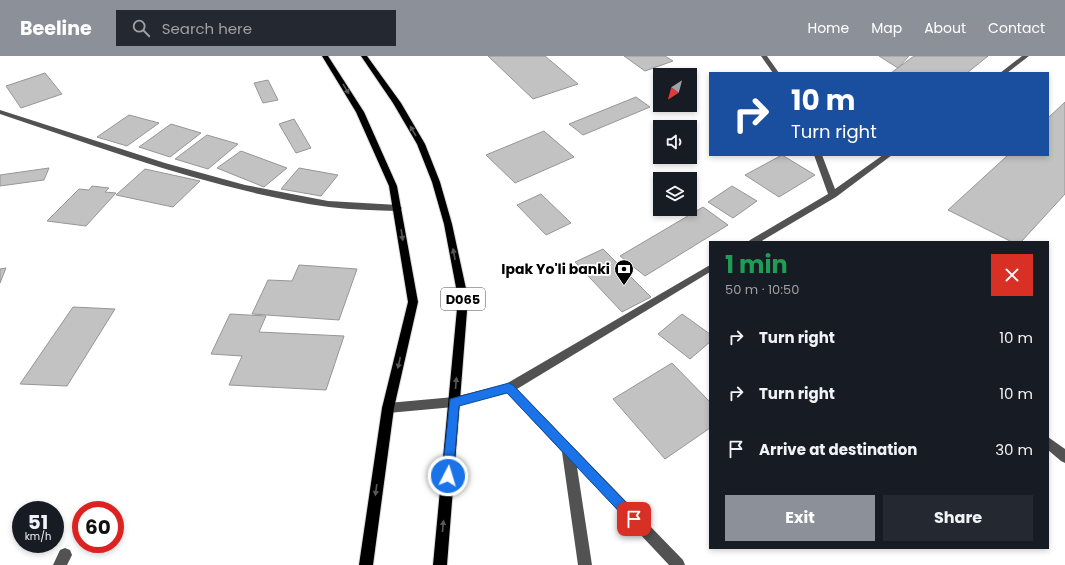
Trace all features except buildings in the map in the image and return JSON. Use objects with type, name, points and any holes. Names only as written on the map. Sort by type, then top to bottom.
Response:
[{"type":"main road","points":[[325,56],[360,112],[390,179],[398,208],[413,302],[388,408],[366,565]]},
{"type":"main road","name":"D065","points":[[364,56],[398,103],[421,144],[436,182],[448,224],[463,298],[440,565]]},
{"type":"street","points":[[764,56],[775,72]]},
{"type":"street","points":[[1004,72],[1026,56]]},
{"type":"street","points":[[0,112],[216,180],[268,194],[329,204],[398,208]]},
{"type":"street","points":[[818,156],[832,195]]},
{"type":"street","points":[[755,241],[832,195],[887,156]]},
{"type":"street","points":[[388,408],[454,402],[509,388],[709,269]]},
{"type":"street","points":[[509,388],[678,565]]},
{"type":"street","points":[[1049,443],[1065,457]]},
{"type":"street","points":[[568,450],[585,565]]},
{"type":"place","name":"Ipak Yo'li banki","points":[[624,286]]},
{"type":"route","points":[[448,476],[454,402],[509,388],[634,519]]}]
